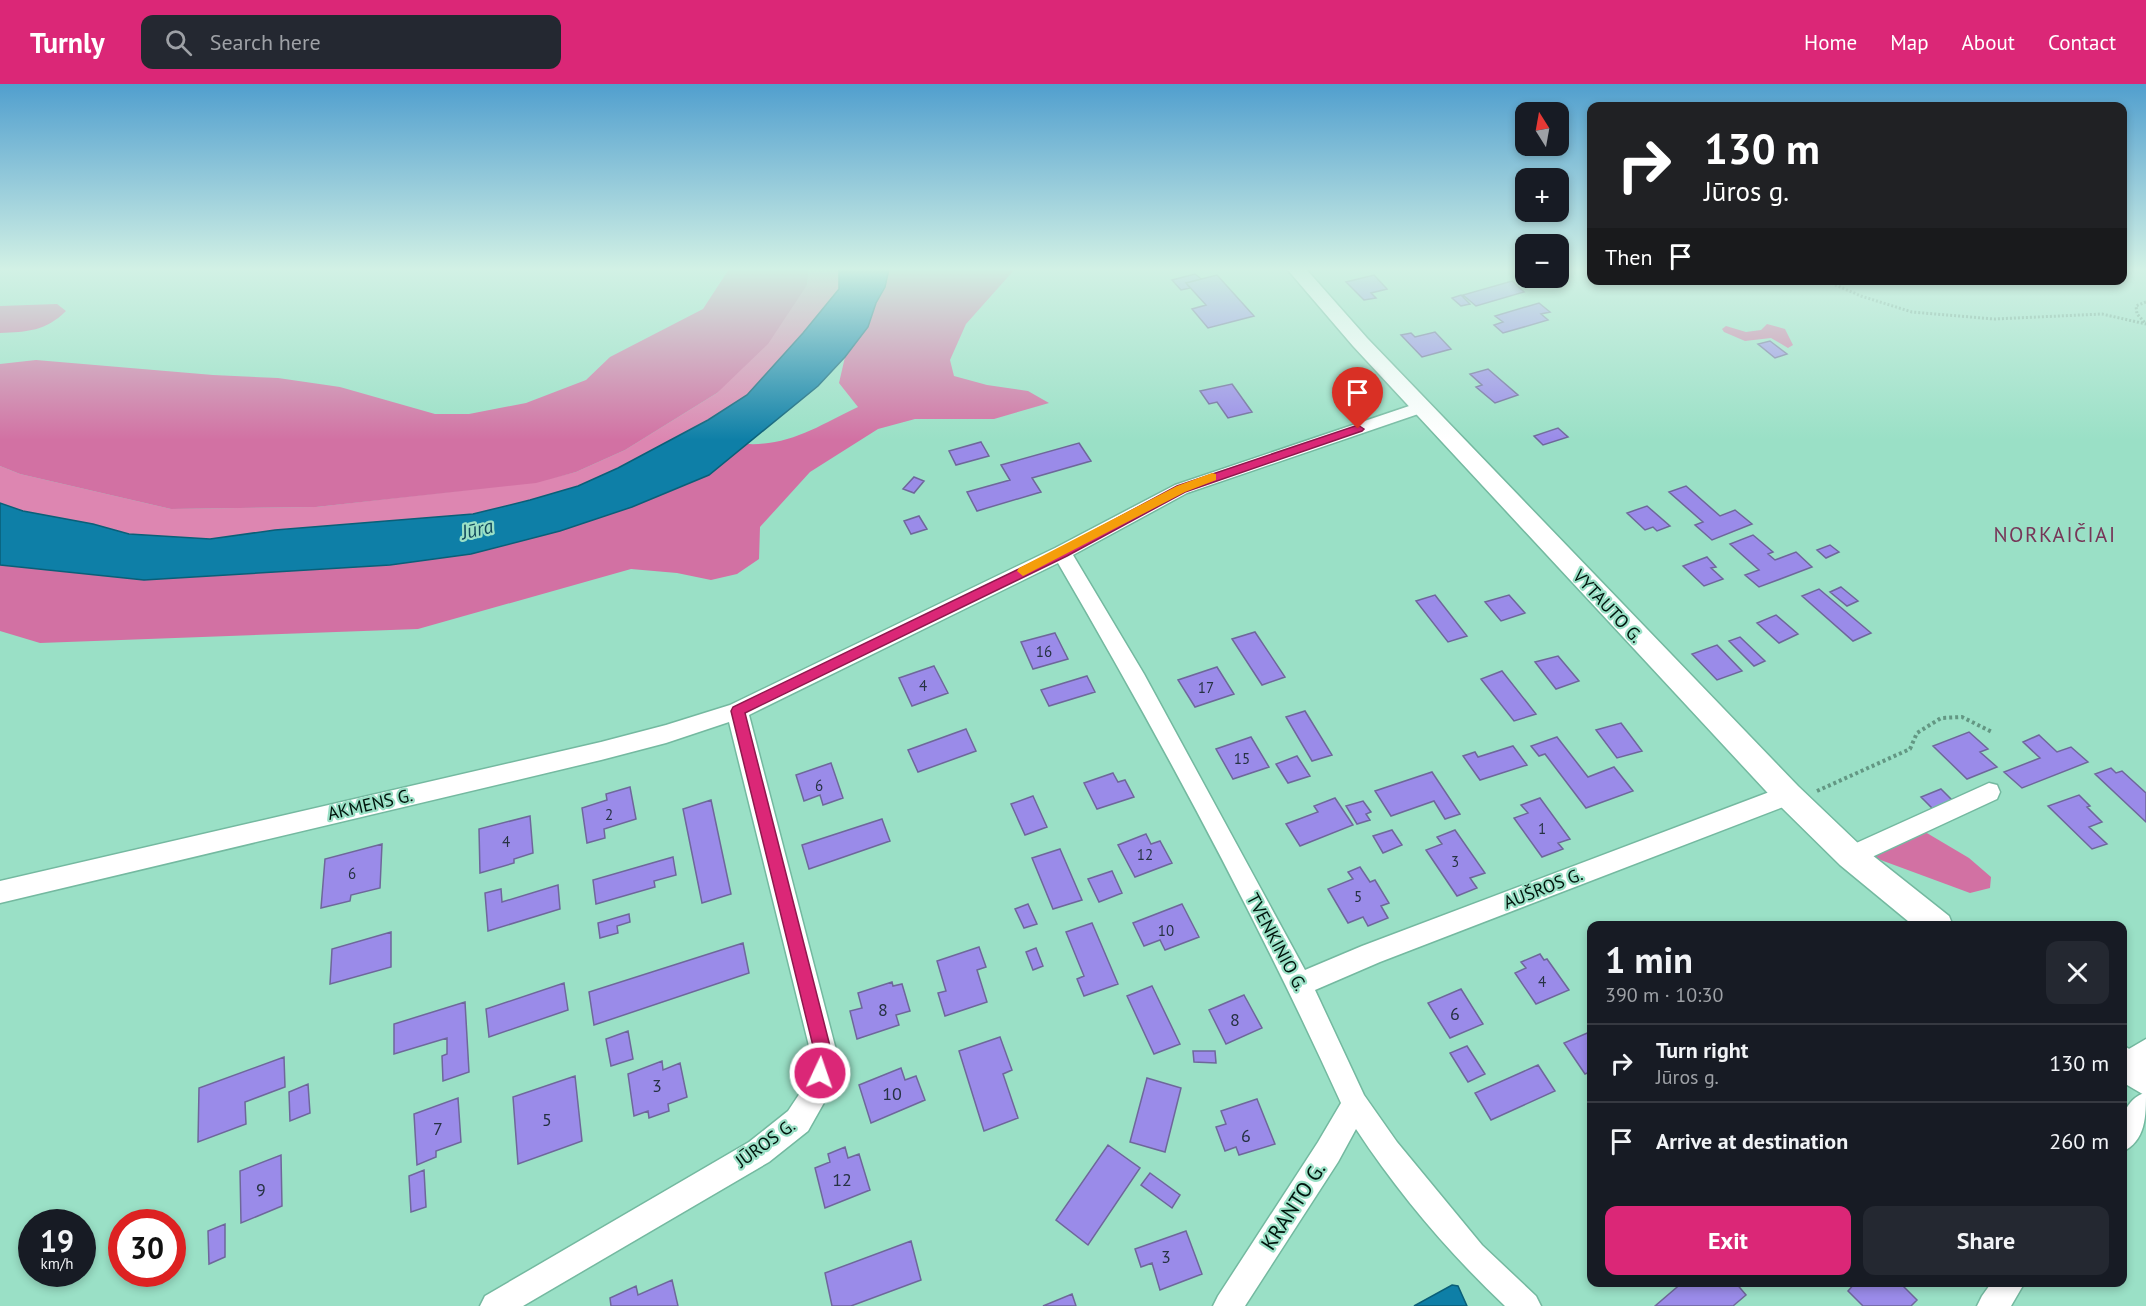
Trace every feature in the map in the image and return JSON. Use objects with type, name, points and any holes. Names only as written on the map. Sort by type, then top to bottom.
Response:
[{"type":"main road","name":"VYTAUTO G.","points":[[1348,326],[1421,407],[1791,798],[1851,856],[1932,921]]},
{"type":"street","points":[[737,711],[1062,553],[1181,489],[1421,407]]},
{"type":"street","name":"TVENKINIO G.","points":[[1062,553],[1137,680],[1300,985],[1355,1104],[1387,1152],[1472,1255],[1517,1303]]},
{"type":"street","name":"AKMENS G.","points":[[0,892],[601,751],[666,734],[737,711]]},
{"type":"street","name":"JŪROS G.","points":[[495,1306],[759,1152],[798,1122],[817,1092],[823,1050],[737,711]]},
{"type":"street","points":[[1851,856],[1989,792]]},
{"type":"street","name":"AUŠROS G.","points":[[1300,985],[1371,954],[1791,798]]},
{"type":"street","name":"KRANTO G.","points":[[1228,1306],[1328,1152],[1355,1104]]},
{"type":"street","points":[[2127,1132],[2146,1105]]},
{"type":"street","points":[[1992,1306],[2007,1287]]},
{"type":"path","points":[[1791,798],[1910,749],[1917,733],[1941,718],[1962,717],[1992,732]]},
{"type":"shaded area","points":[[0,326],[43,326],[27,331],[0,333]]},
{"type":"shaded area","points":[[670,326],[780,326],[768,344],[717,393],[625,450],[576,472],[536,483],[316,507],[171,509],[20,474],[0,466],[0,364],[36,360],[213,375],[278,378],[340,387],[435,414],[469,414],[526,403],[586,380],[610,357]]},
{"type":"shaded area","points":[[773,326],[809,326],[747,395],[708,420],[618,468],[578,486],[473,514],[275,530],[210,539],[129,534],[93,524],[23,511],[0,503],[0,466],[20,474],[171,509],[316,507],[536,482],[576,472],[625,450],[717,393]]},
{"type":"shaded area","points":[[965,326],[950,360],[954,376],[987,385],[1028,391],[1049,403],[994,419],[915,419],[878,429],[810,472],[760,527],[759,559],[737,574],[711,580],[677,573],[631,569],[418,629],[40,643],[0,631],[0,565],[144,580],[201,576],[560,531],[632,507],[709,475],[747,444],[763,444],[791,438],[858,407],[839,383],[845,357],[868,327]]},
{"type":"shaded area","points":[[1726,326],[1746,332],[1761,330],[1765,326],[1785,329],[1793,345],[1788,348],[1771,338],[1745,341],[1722,329]]},
{"type":"shaded area","points":[[1915,826],[1969,858],[1991,877],[1990,888],[1970,893],[1859,852]]},
{"type":"water","name":"Jūra","points":[[809,326],[868,326],[845,357],[818,386],[709,475],[632,507],[560,531],[471,554],[390,565],[144,580],[0,565],[0,503],[23,511],[93,524],[129,534],[210,539],[275,530],[473,514],[530,500],[578,486],[618,468],[708,420],[747,395]]},
{"type":"water","points":[[1452,1285],[1458,1286],[1467,1306],[1414,1306]]},
{"type":"building","points":[[1495,326],[1527,326],[1503,333]]},
{"type":"building","points":[[1435,332],[1451,349],[1422,357],[1401,335],[1411,333],[1415,337]]},
{"type":"building","points":[[1770,341],[1787,354],[1775,358],[1758,344]]},
{"type":"building","points":[[1488,369],[1518,395],[1495,403],[1476,387],[1482,385],[1470,374]]},
{"type":"building","points":[[1232,384],[1252,412],[1228,418],[1217,402],[1209,404],[1200,391]]},
{"type":"building","points":[[1558,428],[1568,437],[1543,445],[1534,436]]},
{"type":"building","points":[[981,442],[989,456],[956,465],[949,451]]},
{"type":"building","points":[[1079,443],[1091,461],[1032,478],[1041,492],[977,511],[967,492],[1010,480],[1001,465]]},
{"type":"building","points":[[914,477],[924,481],[914,493],[903,489]]},
{"type":"building","points":[[1686,486],[1720,516],[1735,510],[1752,524],[1712,540],[1695,525],[1703,522],[1669,492]]},
{"type":"building","points":[[1647,506],[1670,526],[1657,531],[1653,527],[1645,530],[1627,513]]},
{"type":"building","points":[[919,516],[927,529],[911,534],[904,521]]},
{"type":"building","points":[[1753,535],[1773,552],[1768,554],[1775,560],[1796,552],[1812,567],[1759,587],[1745,575],[1759,570],[1730,544]]},
{"type":"building","points":[[1830,545],[1839,552],[1826,558],[1817,550]]},
{"type":"building","points":[[1707,557],[1716,567],[1711,568],[1723,579],[1704,586],[1683,566]]},
{"type":"building","points":[[1841,587],[1858,601],[1847,606],[1830,592]]},
{"type":"building","points":[[1819,589],[1871,633],[1853,641],[1802,596]]},
{"type":"building","points":[[1435,595],[1467,636],[1448,642],[1416,601]]},
{"type":"building","points":[[1509,595],[1525,613],[1501,621],[1485,602]]},
{"type":"building","points":[[1776,615],[1798,634],[1779,643],[1757,623]]},
{"type":"building","points":[[1255,632],[1285,677],[1262,685],[1232,639]]},
{"type":"building","points":[[1055,633],[1068,659],[1033,669],[1021,642]]},
{"type":"building","points":[[1740,637],[1765,661],[1754,666],[1729,641]]},
{"type":"building","points":[[1717,645],[1742,671],[1717,680],[1692,654]]},
{"type":"building","points":[[1558,656],[1579,681],[1556,689],[1535,662]]},
{"type":"building","points":[[934,666],[948,693],[912,706],[899,678]]},
{"type":"building","points":[[1217,667],[1234,694],[1195,707],[1178,680]]},
{"type":"building","points":[[1502,671],[1536,714],[1514,721],[1481,679]]},
{"type":"building","points":[[1087,676],[1095,692],[1049,706],[1041,690]]},
{"type":"building","points":[[1305,711],[1332,755],[1312,761],[1286,717]]},
{"type":"building","points":[[1621,723],[1642,751],[1617,758],[1596,730]]},
{"type":"building","points":[[966,729],[976,751],[918,772],[908,750]]},
{"type":"building","points":[[1969,732],[1988,749],[1980,752],[1997,767],[1967,779],[1933,746]]},
{"type":"building","points":[[2039,735],[2057,752],[2071,747],[2088,762],[2022,788],[2004,772],[2040,758],[2023,742]]},
{"type":"building","points":[[1251,737],[1269,767],[1233,779],[1216,749]]},
{"type":"building","points":[[1557,737],[1588,777],[1614,767],[1633,791],[1586,808],[1545,754],[1539,756],[1531,746]]},
{"type":"building","points":[[1513,746],[1527,765],[1480,780],[1463,756],[1475,752],[1478,757]]},
{"type":"building","points":[[1297,756],[1310,776],[1288,783],[1276,764]]},
{"type":"building","points":[[831,763],[843,798],[823,805],[820,795],[804,801],[796,775]]},
{"type":"building","points":[[2111,768],[2116,773],[2122,771],[2146,793],[2146,822],[2095,774]]},
{"type":"building","points":[[1432,772],[1460,814],[1445,819],[1434,801],[1391,816],[1375,791]]},
{"type":"building","points":[[1113,773],[1118,782],[1125,780],[1134,797],[1097,809],[1084,783]]},
{"type":"building","points":[[630,787],[636,819],[604,829],[605,838],[587,843],[582,808],[607,800],[606,794]]},
{"type":"building","points":[[1941,789],[1954,802],[1934,810],[1921,797]]},
{"type":"building","points":[[2079,795],[2102,822],[2089,827],[2107,844],[2092,849],[2048,806]]},
{"type":"building","points":[[1033,796],[1047,827],[1025,835],[1011,804]]},
{"type":"building","points":[[1335,798],[1353,825],[1300,846],[1286,824],[1318,812],[1314,806]]},
{"type":"building","points":[[1540,798],[1570,839],[1558,843],[1563,849],[1542,857],[1514,818],[1528,813],[1521,805]]},
{"type":"building","points":[[711,800],[731,894],[702,903],[683,809]]},
{"type":"building","points":[[1363,801],[1371,812],[1366,814],[1370,820],[1357,824],[1346,806]]},
{"type":"building","points":[[530,816],[533,853],[514,859],[514,863],[480,873],[479,829]]},
{"type":"building","points":[[882,819],[890,841],[809,869],[802,845]]},
{"type":"building","points":[[1392,830],[1402,845],[1383,853],[1373,836]]},
{"type":"building","points":[[1455,830],[1485,873],[1470,878],[1477,888],[1457,896],[1426,850],[1442,844],[1437,837]]},
{"type":"building","points":[[1146,834],[1151,844],[1160,841],[1172,863],[1135,877],[1118,845]]},
{"type":"building","points":[[382,844],[380,888],[351,895],[350,901],[321,908],[325,859]]},
{"type":"building","points":[[1060,849],[1082,900],[1053,909],[1032,858]]},
{"type":"building","points":[[673,857],[676,875],[654,881],[655,887],[596,904],[593,880]]},
{"type":"building","points":[[1360,867],[1370,882],[1375,880],[1389,903],[1381,906],[1388,918],[1368,926],[1363,917],[1348,923],[1328,889],[1353,879],[1348,872]]},
{"type":"building","points":[[1112,871],[1122,893],[1099,902],[1088,879]]},
{"type":"building","points":[[558,885],[560,909],[488,931],[485,893],[501,889],[502,902]]},
{"type":"building","points":[[1028,904],[1037,924],[1024,928],[1015,909]]},
{"type":"building","points":[[1182,904],[1199,937],[1165,950],[1160,940],[1144,946],[1133,923]]},
{"type":"building","points":[[629,914],[630,922],[617,926],[618,933],[600,938],[598,923]]},
{"type":"building","points":[[1092,923],[1118,984],[1084,996],[1077,979],[1084,976],[1066,932]]},
{"type":"building","points":[[391,932],[391,967],[330,984],[332,949]]},
{"type":"building","points":[[743,943],[749,973],[594,1025],[589,992]]},
{"type":"building","points":[[979,947],[986,967],[977,970],[987,1002],[945,1016],[938,993],[946,991],[937,961]]},
{"type":"building","points":[[1036,948],[1043,966],[1033,970],[1026,952]]},
{"type":"building","points":[[1540,954],[1544,960],[1547,959],[1569,990],[1536,1004],[1515,973],[1526,968],[1521,962]]},
{"type":"building","points":[[892,982],[893,986],[902,984],[910,1011],[896,1015],[899,1025],[857,1039],[850,1011],[862,1008],[858,993]]},
{"type":"building","points":[[564,983],[568,1010],[489,1037],[486,1009]]},
{"type":"building","points":[[1152,986],[1180,1044],[1154,1054],[1127,996]]},
{"type":"building","points":[[1461,989],[1483,1024],[1450,1038],[1428,1003]]},
{"type":"building","points":[[1244,995],[1262,1028],[1226,1044],[1209,1010]]},
{"type":"building","points":[[465,1002],[469,1072],[443,1081],[442,1056],[447,1054],[447,1038],[394,1054],[394,1024]]},
{"type":"building","points":[[628,1031],[633,1059],[611,1066],[606,1039]]},
{"type":"building","points":[[1587,1033],[1587,1073],[1585,1074],[1564,1043]]},
{"type":"building","points":[[1000,1037],[1012,1070],[1003,1074],[1018,1118],[984,1131],[959,1051]]},
{"type":"building","points":[[1467,1046],[1485,1074],[1468,1082],[1450,1053]]},
{"type":"building","points":[[1193,1051],[1215,1051],[1216,1063],[1194,1062]]},
{"type":"building","points":[[284,1057],[285,1087],[245,1102],[246,1124],[198,1142],[199,1088]]},
{"type":"building","points":[[662,1061],[663,1070],[680,1063],[687,1097],[668,1104],[669,1111],[649,1118],[648,1111],[634,1116],[628,1074]]},
{"type":"building","points":[[1538,1065],[1555,1091],[1491,1120],[1475,1093]]},
{"type":"building","points":[[901,1068],[905,1080],[916,1076],[925,1100],[871,1123],[859,1085]]},
{"type":"building","points":[[575,1076],[582,1141],[518,1164],[513,1097]]},
{"type":"building","points":[[1147,1078],[1181,1088],[1165,1152],[1130,1142]]},
{"type":"building","points":[[308,1084],[310,1113],[290,1121],[289,1092]]},
{"type":"building","points":[[458,1098],[461,1142],[436,1151],[436,1157],[417,1165],[414,1114]]},
{"type":"building","points":[[1257,1099],[1275,1144],[1239,1155],[1236,1147],[1225,1151],[1216,1127],[1226,1124],[1221,1111]]},
{"type":"building","points":[[1108,1145],[1140,1168],[1088,1245],[1056,1220]]},
{"type":"building","points":[[845,1147],[848,1158],[859,1154],[870,1190],[825,1208],[815,1168],[830,1162],[828,1154]]},
{"type":"building","points":[[281,1155],[282,1206],[241,1223],[240,1171]]},
{"type":"building","points":[[424,1170],[426,1207],[411,1212],[409,1176]]},
{"type":"building","points":[[1150,1173],[1180,1195],[1172,1208],[1141,1185]]},
{"type":"building","points":[[225,1224],[225,1257],[209,1264],[208,1231]]},
{"type":"building","points":[[1186,1231],[1202,1274],[1160,1290],[1152,1263],[1141,1267],[1135,1249]]},
{"type":"building","points":[[911,1241],[921,1280],[851,1306],[832,1306],[825,1273]]},
{"type":"building","points":[[672,1280],[678,1306],[611,1306],[610,1298],[636,1286],[638,1295]]},
{"type":"building","points":[[1677,1287],[1739,1287],[1746,1295],[1733,1306],[1655,1306]]},
{"type":"building","points":[[1852,1287],[1904,1287],[1917,1300],[1911,1306],[1863,1306],[1848,1291]]},
{"type":"building","points":[[1072,1294],[1076,1306],[1043,1306]]},
{"type":"slow traffic","points":[[1023,571],[1062,553],[1181,489],[1212,477]]},
{"type":"district","name":"NORKAIČIAI","points":[[2055,534]]},
{"type":"route","points":[[820,1073],[823,1050],[737,711],[1062,553],[1181,489],[1358,429]]}]
